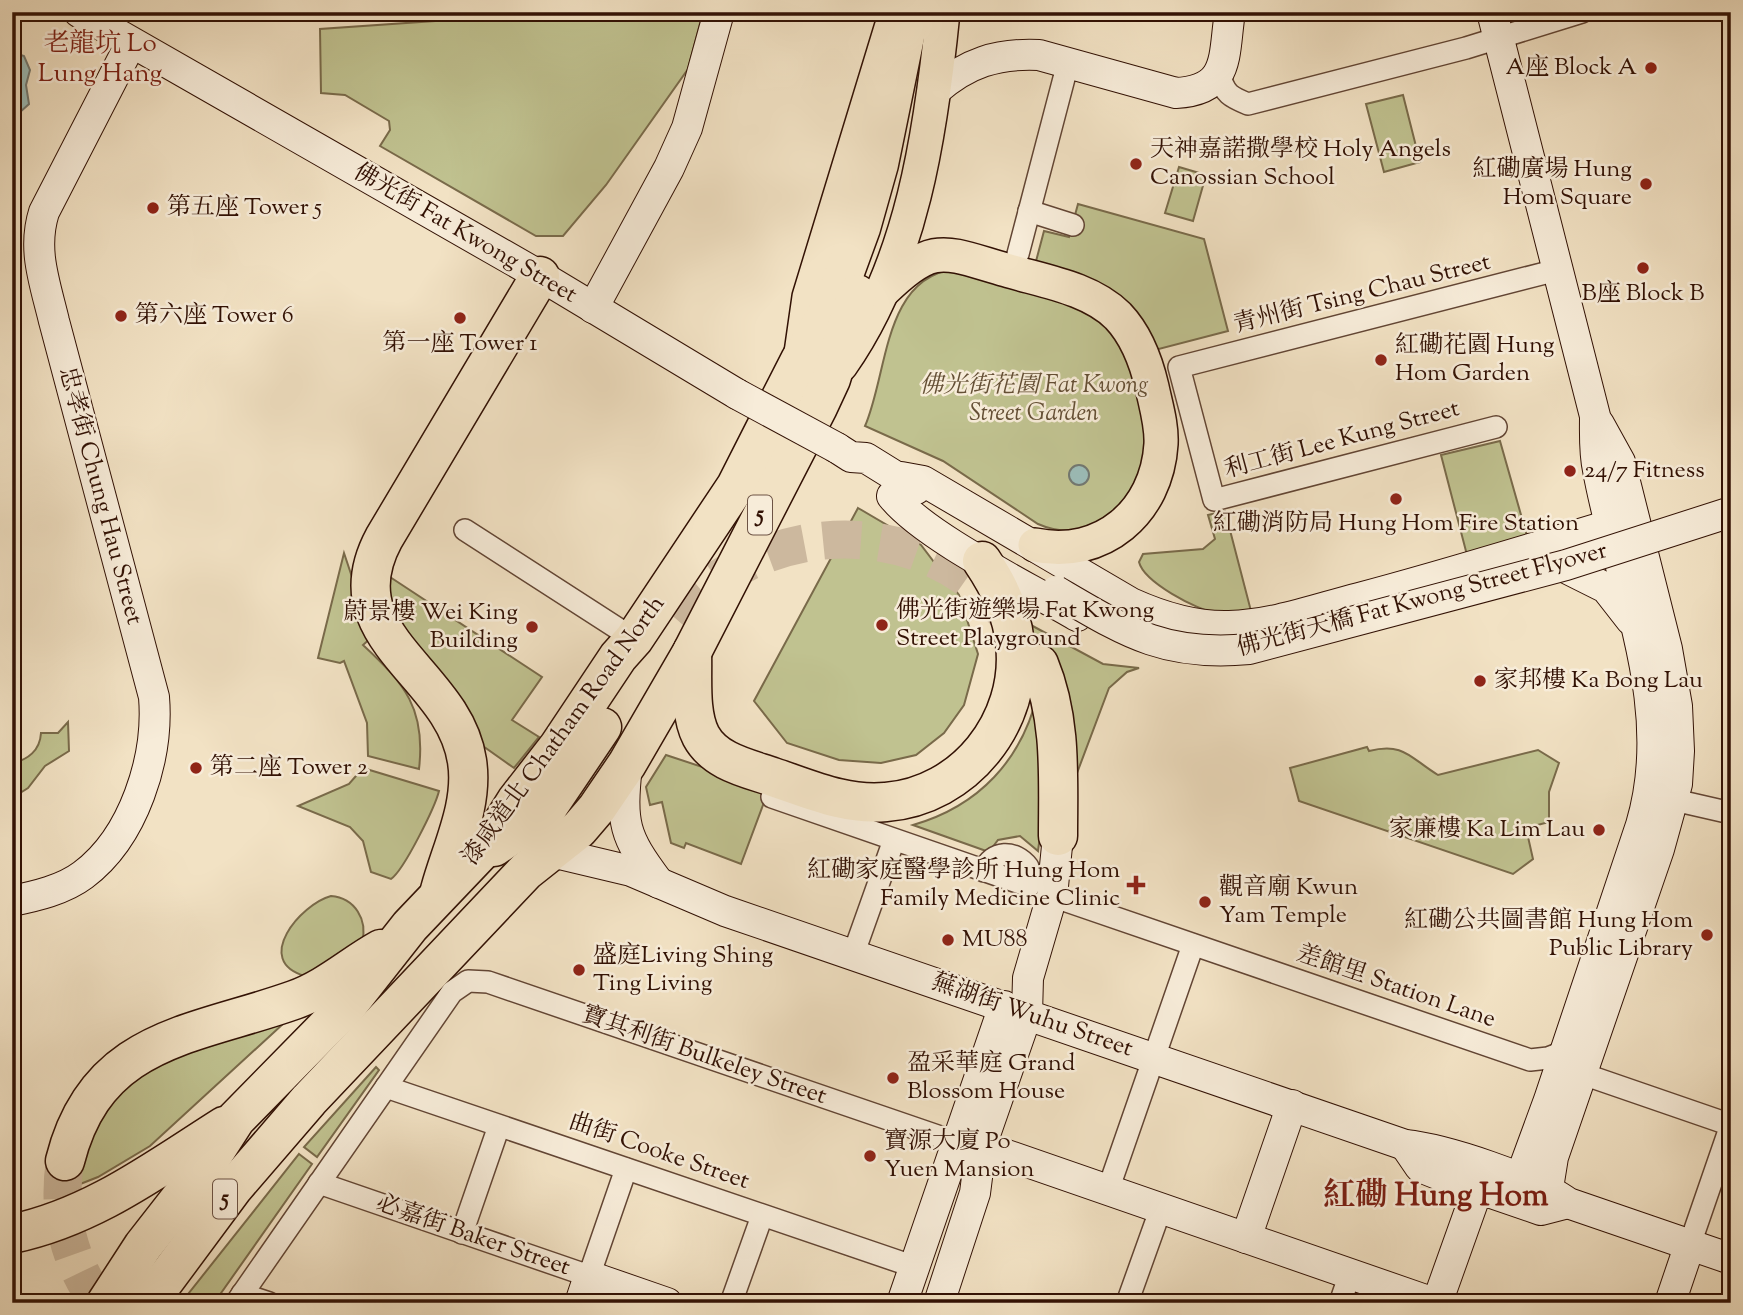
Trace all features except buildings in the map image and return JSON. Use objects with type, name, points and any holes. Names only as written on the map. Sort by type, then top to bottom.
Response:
[{"type":"highway","name":"5","points":[[897,124],[910,12]]},
{"type":"highway","name":"5","points":[[897,124],[934,12]]},
{"type":"highway","name":"漆咸道北 Chatham Road North","points":[[148,1303],[234,1186],[309,1100],[539,861],[579,829],[627,764],[692,652],[887,206],[897,124]]},
{"type":"highway","points":[[439,894],[465,806],[468,776],[465,749],[446,708],[376,619],[369,595],[371,570],[383,538],[540,276]]},
{"type":"highway","name":"漆咸道北 Chatham Road North","points":[[106,1303],[143,1246],[207,1164],[236,1119],[347,1006],[369,982],[398,940],[491,841],[516,801],[558,747],[618,657],[634,639],[816,369]]},
{"type":"highway","points":[[692,652],[696,722],[702,738],[722,758],[844,799],[871,803],[911,798],[948,782],[970,765],[995,733],[1010,700],[1016,661],[1012,625],[1001,591],[982,561]]},
{"type":"highway","points":[[470,863],[544,813],[675,618]]},
{"type":"highway","points":[[1039,664],[1051,696],[1057,729],[1058,836]]},
{"type":"highway","points":[[65,1161],[76,1125],[95,1093],[115,1071],[139,1054],[184,1033],[296,1000],[320,989],[353,965],[398,940]]},
{"type":"highway","points":[[12,1234],[59,1221],[104,1202],[236,1119]]},
{"type":"main road","name":"佛光街 Fat Kwong Street","points":[[79,12],[540,276],[737,394],[844,452]]},
{"type":"main road","points":[[593,308],[687,128],[719,12]]},
{"type":"main road","name":"漆咸道北 Chatham Road North","points":[[816,369],[809,297],[895,12]]},
{"type":"main road","name":"漆咸道北 Chatham Road North","points":[[816,369],[867,329],[883,291],[917,182],[936,90],[943,12]]},
{"type":"main road","points":[[936,90],[953,75],[994,57],[1039,55],[1176,93],[1207,88],[1220,75],[1230,12]]},
{"type":"main road","points":[[1495,25],[1594,416],[1597,468],[1626,533],[1667,649],[1677,706],[1679,751],[1574,1063],[1553,1157],[1558,1196]]},
{"type":"main road","name":"忠孝街 Chung Hau Street","points":[[12,901],[41,895],[81,877],[107,853],[136,801],[155,741],[154,696],[54,321],[38,234],[44,212],[131,43]]},
{"type":"main road","points":[[883,291],[921,258],[948,254],[1085,295],[1118,316],[1133,337],[1148,371],[1161,430],[1158,465],[1151,486],[1131,517],[1098,541],[1064,549],[1035,545]]},
{"type":"main road","name":"佛光街天橋 Fat Kwong Street Flyover","points":[[844,452],[866,458],[897,486],[910,502],[1060,584],[1169,631],[1216,639],[1250,637],[1550,559],[1731,501]]},
{"type":"main road","points":[[923,481],[1131,603],[1154,613],[1190,622],[1227,626],[1277,620],[1426,580],[1626,533],[1568,569],[1250,653],[1197,658],[1168,655],[1112,637],[982,561],[905,511],[897,486],[923,481]]},
{"type":"main road","name":"佛光街天橋 Fat Kwong Street Flyover","points":[[1060,584],[1122,630],[1148,641],[1209,652],[1249,649],[1555,569],[1731,511]]},
{"type":"main road","points":[[1626,533],[1636,628],[1655,736],[1662,797]]},
{"type":"main road","points":[[1568,569],[1606,588],[1636,628]]},
{"type":"main road","points":[[627,764],[622,809],[628,835],[635,850],[660,885]]},
{"type":"main road","points":[[902,1303],[970,1144],[1028,978],[1052,896],[1058,836]]},
{"type":"main road","name":"蕪湖街 Wuhu Street","points":[[539,861],[631,871],[725,911],[1405,1145],[1431,1147],[1731,1259]]},
{"type":"main road","points":[[1520,1180],[1574,1063]]},
{"type":"main road","points":[[1246,1238],[1292,1105]]},
{"type":"main road","points":[[939,1303],[975,1193],[970,1144]]},
{"type":"main road","name":"寶其利街 Bulkeley Street","points":[[970,1144],[1436,1303]]},
{"type":"main road","name":"蕪湖街 Wuhu Street","points":[[1405,1145],[1420,1167],[1541,1210],[1558,1196]]},
{"type":"main road","points":[[1436,1303],[1478,1188],[1520,1180],[1553,1157]]},
{"type":"main road","points":[[1670,1303],[1690,1244]]},
{"type":"main road","name":"必嘉街 Baker Street","points":[[584,1289],[667,1303]]},
{"type":"street","points":[[1220,75],[1224,90],[1231,97],[1248,104],[1454,51],[1495,25],[1583,12]]},
{"type":"street","points":[[1018,254],[1068,62]]},
{"type":"street","points":[[1029,211],[1073,225]]},
{"type":"street","name":"青州街 Tsing Chau Street","points":[[1179,367],[1557,270]]},
{"type":"street","name":"利工街 Lee Kung Street","points":[[1179,367],[1214,500],[1496,427]]},
{"type":"street","points":[[1626,533],[1731,511]]},
{"type":"street","points":[[465,530],[634,639]]},
{"type":"street","points":[[772,797],[984,871]]},
{"type":"street","points":[[1662,797],[1731,813]]},
{"type":"street","points":[[853,955],[894,839]]},
{"type":"street","name":"差館里 Station Lane","points":[[1052,896],[1530,1060],[1548,1058],[1574,1063]]},
{"type":"street","points":[[1108,1190],[1193,945]]},
{"type":"street","name":"寶其利街 Bulkeley Street","points":[[386,1087],[452,992],[468,981],[488,982],[970,1144]]},
{"type":"street","points":[[1574,1063],[1731,1125],[1690,1244]]},
{"type":"street","points":[[269,1303],[239,1298],[386,1087]]},
{"type":"street","name":"曲街 Cooke Street","points":[[386,1087],[915,1268]]},
{"type":"street","points":[[462,1233],[499,1125]]},
{"type":"street","points":[[584,1289],[626,1169]]},
{"type":"street","name":"必嘉街 Baker Street","points":[[319,1183],[462,1233],[584,1289]]},
{"type":"street","points":[[1127,1303],[1161,1208]]},
{"type":"street","points":[[732,1303],[762,1216]]},
{"type":"street","points":[[1340,1303],[1350,1274]]},
{"type":"green space","points":[[508,12],[703,12],[688,69],[606,185],[563,236],[536,236],[380,146],[390,130],[389,121],[345,95],[321,93],[320,29],[507,16]]},
{"type":"green space","points":[[1403,95],[1420,162],[1384,172],[1366,104]]},
{"type":"green space","points":[[1179,167],[1206,175],[1193,221],[1165,213]]},
{"type":"green space","points":[[1078,204],[1204,239],[1228,331],[1155,350],[1035,265],[1044,231],[1069,237]]},
{"type":"green space","name":"佛光街花園 Fat Kwong Street Garden","points":[[954,269],[1038,293],[1082,310],[1112,330],[1126,350],[1145,424],[1147,440],[1144,461],[1137,481],[1126,498],[1113,513],[1097,524],[1079,530],[1059,530],[1038,524],[943,461],[865,426],[892,331],[901,309],[913,290],[931,276]]},
{"type":"green space","points":[[1500,441],[1527,536],[1467,555],[1441,455]]},
{"type":"green space","name":"佛光街遊樂場 Fat Kwong Street Playground","points":[[858,508],[921,545],[959,595],[978,654],[964,705],[944,733],[916,755],[881,763],[839,760],[787,743],[754,701]]},
{"type":"green space","points":[[1225,511],[1251,611],[1221,614],[1197,607],[1160,586],[1143,570],[1139,562],[1143,554],[1203,549],[1215,539],[1208,515]]},
{"type":"green space","points":[[344,553],[372,637],[363,645],[401,686],[415,714],[419,730],[419,769],[368,756],[367,723],[344,661],[340,663],[318,658]]},
{"type":"green space","points":[[390,577],[542,677],[512,720],[539,737],[514,768],[466,734],[400,643],[385,585]]},
{"type":"green space","points":[[1029,624],[1103,664],[1139,668],[1127,672],[1109,688],[1068,797],[1033,666]]},
{"type":"green space","points":[[1038,693],[1041,828],[1038,851],[1020,836],[998,840],[989,852],[913,825],[958,806],[994,777],[1021,739]]},
{"type":"green space","points":[[68,722],[69,751],[45,766],[28,788],[12,798],[12,764],[32,753],[38,745],[41,733],[58,733]]},
{"type":"green space","points":[[1367,747],[1369,751],[1399,750],[1438,775],[1538,750],[1559,763],[1549,792],[1549,822],[1526,828],[1533,859],[1513,874],[1299,801],[1290,768]]},
{"type":"green space","points":[[666,755],[769,789],[741,864],[686,843],[684,848],[671,843],[662,802],[650,805],[646,787]]},
{"type":"green space","points":[[363,768],[439,791],[418,838],[391,879],[371,872],[363,841],[350,827],[298,806],[349,784]]},
{"type":"green space","points":[[331,896],[347,901],[358,912],[363,926],[362,942],[305,976],[290,969],[282,958],[282,946],[296,921],[319,901]]},
{"type":"green space","points":[[296,1012],[150,1146],[98,1177],[55,1194],[59,1165],[128,1073]]},
{"type":"green space","points":[[376,1067],[379,1070],[317,1157],[304,1147]]},
{"type":"green space","points":[[299,1154],[312,1164],[214,1303],[181,1303]]},
{"type":"water","points":[[12,52],[24,56],[30,70],[26,85],[29,104],[19,113],[12,112]]},
{"type":"water","points":[[1079,465],[1086,468],[1089,475],[1086,482],[1079,485],[1072,482],[1069,475],[1072,468]]},
{"type":"tunnel","points":[[675,618],[711,584],[752,560],[797,545],[843,540],[889,544],[933,559],[974,583],[1010,618]]},
{"type":"tunnel","points":[[65,1161],[63,1199],[67,1235],[79,1270],[99,1303]]},
{"type":"place","name":"A座 Block A","points":[[1651,68]]},
{"type":"place","name":"天神嘉諾撒學校 Holy Angels Canossian School","points":[[1136,164]]},
{"type":"place","name":"紅磡廣場 Hung Hom Square","points":[[1646,184]]},
{"type":"place","name":"第五座 Tower 5","points":[[153,208]]},
{"type":"place","name":"B座 Block B","points":[[1643,268]]},
{"type":"place","name":"第六座 Tower 6","points":[[121,316]]},
{"type":"place","name":"第一座 Tower 1","points":[[460,318]]},
{"type":"place","name":"紅磡花園 Hung Hom Garden","points":[[1381,360]]},
{"type":"place","name":"24/7 Fitness","points":[[1570,471]]},
{"type":"place","name":"紅磡消防局 Hung Hom Fire Station","points":[[1396,499]]},
{"type":"place","name":"佛光街遊樂場 Fat Kwong Street Playground","points":[[882,625]]},
{"type":"place","name":"蔚景樓 Wei King Building","points":[[532,627]]},
{"type":"place","name":"家邦樓 Ka Bong Lau","points":[[1480,681]]},
{"type":"place","name":"第二座 Tower 2","points":[[196,768]]},
{"type":"place","name":"家廉樓 Ka Lim Lau","points":[[1599,830]]},
{"type":"place","name":"紅磡家庭醫學診所 Hung Hom Family Medicine Clinic","points":[[1136,885]]},
{"type":"place","name":"觀音廟 Kwun Yam Temple","points":[[1205,902]]},
{"type":"place","name":"紅磡公共圖書館 Hung Hom Public Library","points":[[1707,935]]},
{"type":"place","name":"MU88","points":[[948,940]]},
{"type":"place","name":"盛庭Living Shing Ting Living","points":[[579,970]]},
{"type":"place","name":"盈采華庭 Grand Blossom House","points":[[893,1078]]},
{"type":"place","name":"寶源大廈 Po Yuen Mansion","points":[[870,1156]]},
{"type":"district","name":"老龍坑 Lo Lung Hang","points":[[100,59]]},
{"type":"district","name":"紅磡 Hung Hom","points":[[1436,1197]]}]
